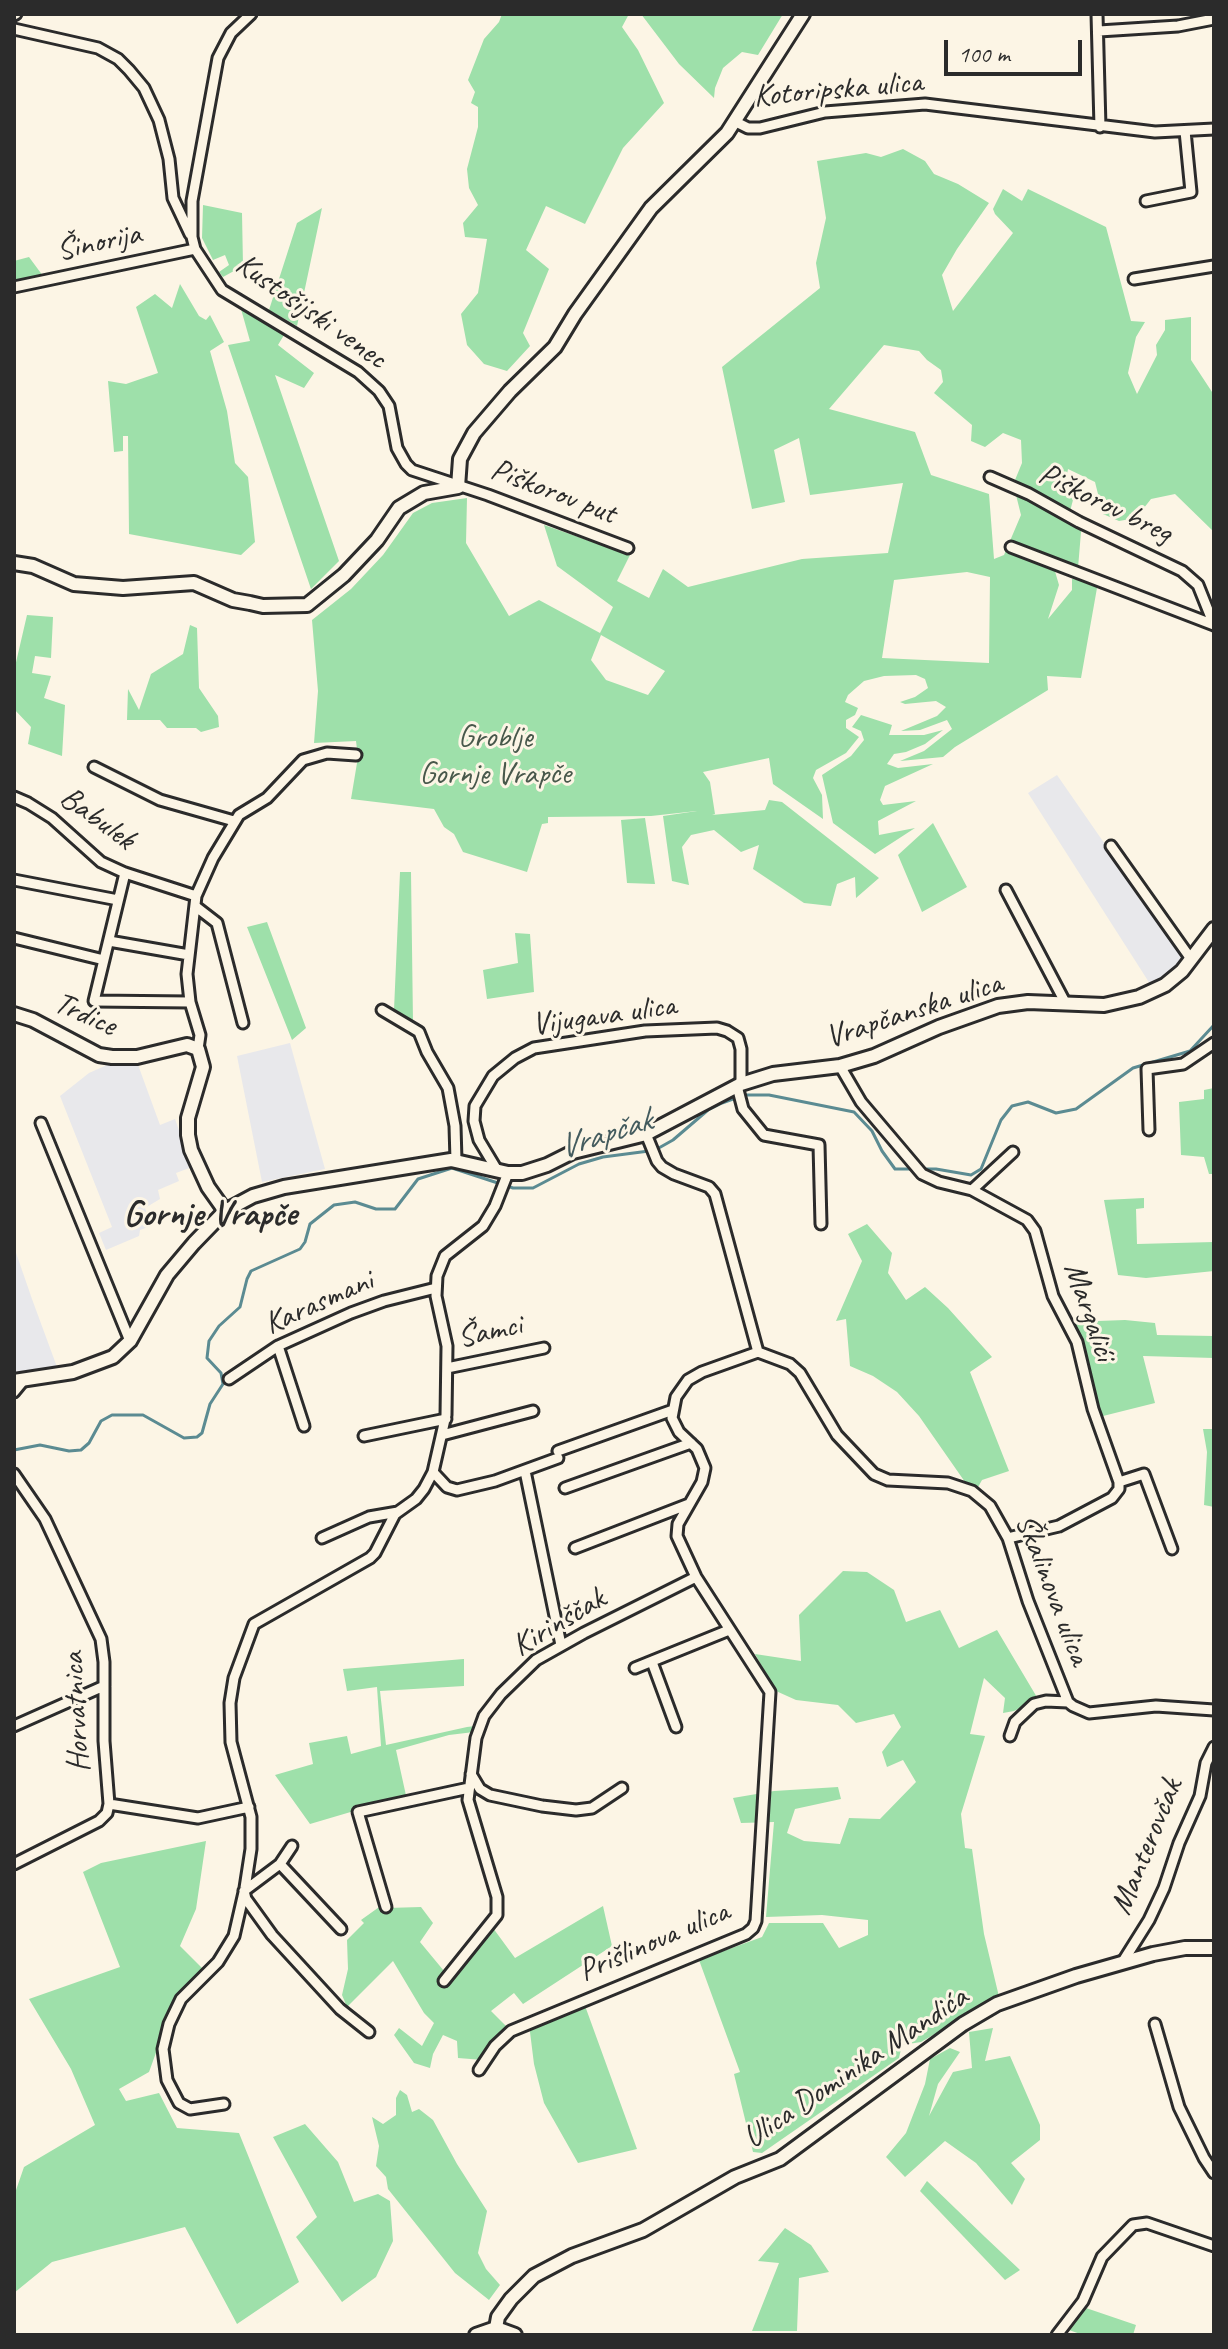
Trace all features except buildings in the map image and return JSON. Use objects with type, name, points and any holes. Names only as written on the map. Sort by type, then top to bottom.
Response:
[{"type":"street","name":"Kustošijski venec","points":[[251,14],[225,41],[213,75],[205,140],[192,201],[195,249],[222,290],[358,372],[379,391],[389,406],[397,448],[406,464],[416,472],[460,485]]},
{"type":"street","points":[[14,563],[33,566],[74,584],[123,588],[194,583],[233,600],[263,606],[307,605],[344,575],[377,540],[399,508],[424,493],[455,489],[460,485],[460,459],[474,433],[510,391],[555,347],[651,208],[736,122],[803,14]]},
{"type":"street","points":[[1097,14],[1100,127]]},
{"type":"street","points":[[1099,31],[1178,26],[1214,19]]},
{"type":"street","points":[[14,29],[98,48],[118,59],[129,70],[144,88],[159,120],[169,159],[173,198],[192,237]]},
{"type":"street","name":"Kotoripska ulica","points":[[736,122],[748,128],[760,128],[825,112],[925,104],[1155,132],[1214,129]]},
{"type":"street","points":[[1146,201],[1191,192],[1185,131]]},
{"type":"street","name":"Šinorija","points":[[14,287],[195,249]]},
{"type":"street","points":[[1134,279],[1214,266]]},
{"type":"street","name":"Piškorov breg","points":[[990,477],[1182,571],[1198,585],[1214,625]]},
{"type":"street","name":"Piškorov put","points":[[460,485],[628,548]]},
{"type":"street","points":[[1011,547],[1214,625]]},
{"type":"street","points":[[225,1211],[208,1187],[191,1150],[188,1135],[188,1118],[203,1067],[198,1049],[200,1035],[190,1002],[187,974],[195,901],[213,858],[239,815],[267,798],[303,760],[327,753],[356,755]]},
{"type":"street","points":[[94,767],[160,800],[234,821]]},
{"type":"street","name":"Babulek","points":[[14,797],[52,818],[101,862],[195,901]]},
{"type":"street","points":[[1111,846],[1191,959]]},
{"type":"street","points":[[125,873],[94,1001],[190,1002]]},
{"type":"street","points":[[14,880],[118,900]]},
{"type":"street","points":[[1006,890],[1066,1004]]},
{"type":"street","points":[[195,901],[217,923],[243,1023]]},
{"type":"street","name":"Vrapčanska ulica","points":[[18,1381],[93,1366],[113,1357],[130,1341],[167,1275],[225,1211],[270,1190],[456,1160],[504,1177],[547,1165],[573,1152],[650,1144],[773,1074],[840,1066],[874,1056],[939,1027],[998,1006],[1028,1002],[1104,1005],[1139,997],[1165,985],[1191,959],[1214,929]]},
{"type":"street","points":[[14,938],[104,960]]},
{"type":"street","points":[[109,941],[189,955]]},
{"type":"street","points":[[382,1010],[419,1032],[448,1088],[455,1126],[456,1160]]},
{"type":"street","name":"Trdice","points":[[14,1014],[33,1020],[99,1055],[137,1057],[187,1045],[198,1049]]},
{"type":"street","name":"Vijugava ulica","points":[[504,1177],[479,1140],[474,1121],[475,1106],[493,1076],[515,1058],[534,1048],[645,1031],[717,1028],[738,1038],[741,1049],[739,1092]]},
{"type":"street","points":[[1149,1130],[1147,1069],[1183,1064],[1214,1043]]},
{"type":"street","name":"Margalići","points":[[840,1066],[861,1102],[922,1174],[939,1182],[972,1190],[1026,1219],[1033,1228],[1053,1296],[1077,1342],[1095,1413],[1119,1482]]},
{"type":"street","points":[[739,1092],[764,1135],[819,1145],[821,1224]]},
{"type":"street","points":[[41,1123],[130,1341]]},
{"type":"street","points":[[433,1472],[447,1487],[457,1490],[525,1471],[558,1454],[673,1410],[679,1392],[692,1377],[758,1352],[713,1190],[668,1171],[657,1161],[650,1144]]},
{"type":"street","points":[[972,1190],[1013,1152]]},
{"type":"street","points":[[224,2104],[190,2109],[179,2103],[167,2080],[163,2049],[169,2024],[181,1999],[211,1971],[234,1936],[244,1891],[251,1849],[249,1807],[235,1764],[229,1725],[234,1678],[249,1632],[260,1618],[370,1558],[398,1512],[416,1499],[433,1472],[446,1419],[446,1334],[436,1288],[437,1276],[445,1256],[483,1226],[504,1177]]},
{"type":"street","name":"Karasmani","points":[[229,1379],[278,1346],[372,1305],[436,1288]]},
{"type":"street","points":[[278,1346],[304,1426]]},
{"type":"street","name":"Šamci","points":[[447,1368],[544,1348]]},
{"type":"street","name":"Škalinova ulica","points":[[758,1352],[790,1364],[800,1373],[837,1435],[874,1474],[888,1480],[948,1483],[972,1491],[990,1506],[1008,1538],[1023,1586],[1068,1702],[1078,1711],[1089,1713],[1156,1706],[1214,1710]]},
{"type":"street","points":[[14,1392],[18,1381]]},
{"type":"street","name":"Prišlinova ulica","points":[[479,2070],[504,2037],[524,2024],[746,1934],[756,1921],[771,1700],[768,1685],[696,1577],[676,1532],[705,1473],[700,1454],[676,1427],[673,1410]]},
{"type":"street","points":[[442,1435],[533,1411]]},
{"type":"street","points":[[364,1436],[446,1419]]},
{"type":"street","points":[[565,1488],[691,1443]]},
{"type":"street","points":[[525,1471],[561,1645]]},
{"type":"street","name":"Horvatnica","points":[[14,1474],[45,1519],[101,1639],[109,1804],[107,1813],[99,1821],[14,1864]]},
{"type":"street","points":[[1008,1538],[1068,1522],[1112,1498],[1119,1489],[1119,1482],[1144,1474],[1172,1549]]},
{"type":"street","points":[[575,1548],[689,1504]]},
{"type":"street","points":[[322,1538],[369,1517],[398,1512]]},
{"type":"street","name":"Kirinščak","points":[[444,1981],[497,1915],[497,1897],[468,1800],[476,1738],[484,1716],[525,1671],[561,1645],[696,1577]]},
{"type":"street","points":[[635,1668],[729,1630]]},
{"type":"street","points":[[652,1662],[676,1727]]},
{"type":"street","points":[[14,1726],[104,1686]]},
{"type":"street","name":"Škalinova ulica","points":[[1010,1736],[1015,1722],[1034,1704],[1068,1702]]},
{"type":"street","name":"Manterovčak","points":[[1122,1963],[1149,1920],[1164,1888],[1179,1843],[1200,1796],[1206,1763],[1214,1747]]},
{"type":"street","points":[[471,1774],[480,1789],[490,1795],[576,1810],[592,1808],[622,1788]]},
{"type":"street","points":[[386,1907],[358,1812],[469,1788]]},
{"type":"street","points":[[109,1804],[206,1818],[249,1807]]},
{"type":"street","points":[[244,1891],[280,1864],[292,1846]]},
{"type":"street","points":[[280,1864],[341,1929]]},
{"type":"street","points":[[244,1891],[254,1912],[272,1935],[340,2009],[369,2032]]},
{"type":"street","name":"Ulica Dominika Mandića","points":[[496,2328],[498,2317],[511,2299],[534,2276],[572,2256],[643,2230],[735,2177],[780,2159],[963,2024],[997,2004],[1122,1963],[1185,1948],[1214,1948]]},
{"type":"street","points":[[1155,2024],[1179,2107],[1214,2173]]},
{"type":"street","points":[[1057,2335],[1083,2301],[1102,2257],[1133,2225],[1147,2223],[1214,2246]]},
{"type":"street","points":[[476,2335],[496,2328],[515,2335]]},
{"type":"shaded area","points":[[1057,775],[1186,961],[1152,987],[1028,793]]},
{"type":"shaded area","points":[[290,1043],[325,1169],[262,1182],[237,1056]]},
{"type":"shaded area","points":[[108,1061],[137,1062],[160,1125],[175,1119],[192,1167],[176,1173],[179,1181],[158,1190],[160,1199],[145,1208],[151,1226],[140,1230],[139,1236],[106,1250],[99,1233],[112,1227],[60,1096],[89,1073],[107,1065]]},
{"type":"shaded area","points":[[14,1247],[32,1299],[57,1367],[14,1372]]},
{"type":"green space","points":[[502,14],[629,14],[622,27],[638,50],[664,103],[623,148],[585,224],[546,206],[526,250],[549,269],[523,333],[530,346],[507,371],[484,364],[467,345],[461,314],[478,293],[487,239],[465,237],[463,223],[478,205],[469,188],[467,169],[478,127],[478,107],[471,103],[475,92],[468,80],[484,39]]},
{"type":"green space","points":[[641,14],[783,14],[758,55],[742,52],[723,68],[714,98],[679,64]]},
{"type":"green space","name":"Groblje Gornje Vrapče","points":[[903,149],[925,161],[934,174],[989,203],[942,275],[953,311],[1013,233],[993,209],[1003,189],[1022,201],[1028,189],[1106,227],[1131,321],[1145,322],[1136,337],[1128,373],[1137,394],[1157,355],[1156,345],[1165,330],[1165,320],[1191,317],[1191,360],[1214,395],[1214,532],[1175,494],[1151,499],[1136,518],[1119,521],[1103,514],[1095,482],[1068,469],[1066,479],[1073,500],[1069,515],[1082,520],[1078,568],[1054,568],[1059,585],[1048,619],[1072,590],[1072,579],[1087,580],[1097,588],[1081,678],[1047,676],[1048,690],[943,757],[900,761],[924,751],[952,729],[947,720],[920,730],[901,731],[937,716],[946,707],[936,701],[900,702],[928,688],[925,679],[916,675],[884,676],[864,681],[848,695],[845,702],[858,708],[855,715],[846,720],[846,728],[859,737],[846,753],[816,770],[813,778],[822,795],[823,819],[773,784],[769,758],[703,772],[710,782],[715,814],[712,815],[765,810],[769,800],[782,802],[879,878],[856,898],[855,877],[837,884],[831,906],[804,903],[753,869],[759,845],[741,852],[714,830],[691,835],[682,847],[689,885],[672,881],[663,816],[697,811],[651,816],[548,817],[548,823],[542,824],[527,872],[463,852],[454,834],[444,827],[434,809],[351,799],[358,757],[356,741],[314,743],[318,691],[312,620],[351,589],[383,555],[413,513],[432,503],[467,498],[466,543],[509,616],[539,600],[600,633],[613,607],[557,566],[544,525],[630,555],[617,581],[649,598],[663,569],[688,587],[802,559],[888,553],[903,483],[810,495],[799,438],[774,450],[785,502],[752,509],[722,367],[820,288],[816,263],[826,218],[817,161],[866,153],[881,157]],"holes":[[[884,345],[919,351],[941,370],[943,382],[934,393],[972,425],[971,441],[985,447],[1003,433],[1021,440],[1022,463],[1015,480],[1021,515],[1004,555],[994,559],[989,494],[931,475],[915,432],[829,409]],[[967,572],[990,577],[989,663],[882,658],[894,580]],[[601,635],[665,671],[648,695],[606,680],[591,660]]]},
{"type":"green space","points":[[203,205],[242,213],[243,266],[223,277],[219,272],[229,265],[225,255],[213,260],[202,238]]},
{"type":"green space","points":[[322,208],[297,326],[269,310],[297,223]]},
{"type":"green space","points":[[29,257],[43,276],[14,282],[14,261]]},
{"type":"green space","points":[[180,284],[199,316],[206,320],[210,315],[224,342],[210,351],[227,411],[235,463],[248,477],[255,542],[241,555],[129,534],[128,436],[123,436],[123,451],[114,452],[108,381],[126,384],[158,373],[136,307],[155,294],[172,308]]},
{"type":"green space","points":[[241,309],[284,335],[278,345],[314,373],[304,388],[275,375],[339,561],[311,589],[228,345],[250,341]]},
{"type":"green space","points":[[27,615],[53,617],[51,658],[35,656],[32,673],[51,676],[44,698],[65,705],[62,756],[28,744],[31,727],[14,709],[14,671]]},
{"type":"green space","points":[[190,625],[197,628],[199,688],[218,716],[219,727],[201,732],[196,728],[167,728],[160,720],[127,720],[128,689],[139,710],[151,674],[183,654]]},
{"type":"green space","points":[[861,715],[892,725],[889,735],[924,735],[943,730],[925,744],[894,754],[887,764],[898,768],[933,764],[885,786],[880,800],[883,805],[916,801],[878,821],[879,835],[915,828],[875,854],[833,823],[822,775],[851,756],[864,740],[861,731],[852,727]]},
{"type":"green space","points":[[645,818],[655,884],[627,883],[621,820]]},
{"type":"green space","points":[[933,823],[967,887],[922,912],[898,855]]},
{"type":"green space","points":[[400,872],[411,872],[413,1023],[394,1010]]},
{"type":"green space","points":[[267,922],[306,1028],[292,1040],[247,927]]},
{"type":"green space","points":[[515,933],[530,934],[534,992],[487,999],[483,970],[518,963]]},
{"type":"green space","points":[[1214,1088],[1214,1174],[1209,1174],[1204,1157],[1181,1155],[1179,1102],[1204,1099],[1204,1090]]},
{"type":"green space","points":[[1144,1198],[1144,1208],[1136,1209],[1137,1244],[1214,1242],[1214,1271],[1146,1278],[1118,1275],[1104,1200]]},
{"type":"green space","points":[[867,1224],[892,1253],[888,1273],[906,1300],[925,1287],[992,1357],[970,1372],[1009,1471],[982,1480],[977,1489],[965,1482],[919,1416],[897,1392],[850,1366],[846,1319],[836,1321],[862,1261],[848,1234]]},
{"type":"green space","points":[[1125,1320],[1155,1323],[1157,1335],[1214,1336],[1214,1358],[1143,1356],[1155,1403],[1099,1417],[1071,1322]]},
{"type":"green space","points":[[1203,1429],[1214,1429],[1214,1507],[1204,1505],[1207,1452]]},
{"type":"green space","points":[[843,1571],[867,1572],[894,1590],[906,1622],[940,1610],[959,1648],[997,1630],[1038,1699],[1003,1713],[1005,1698],[984,1678],[970,1734],[985,1736],[961,1814],[965,1848],[972,1849],[984,1934],[1001,2005],[987,2004],[921,2042],[902,2045],[899,2058],[762,2153],[753,2152],[734,2074],[740,2072],[699,1960],[762,1937],[769,1923],[823,1923],[839,1948],[868,1935],[868,1920],[822,1915],[766,1917],[774,1822],[741,1823],[733,1798],[774,1791],[838,1787],[841,1799],[795,1809],[787,1833],[804,1841],[840,1844],[849,1818],[880,1819],[916,1782],[903,1760],[887,1767],[882,1752],[901,1727],[894,1714],[856,1723],[838,1705],[796,1700],[776,1691],[755,1654],[801,1661],[799,1615]]},
{"type":"green space","points":[[464,1659],[464,1686],[380,1691],[386,1745],[475,1726],[474,1732],[449,1735],[396,1750],[407,1800],[310,1824],[275,1775],[313,1764],[309,1743],[347,1736],[351,1754],[381,1746],[377,1687],[347,1691],[343,1669]]},
{"type":"green space","points":[[206,1841],[196,1909],[180,1946],[205,1971],[166,2025],[149,2072],[119,2089],[126,2101],[159,2093],[177,2128],[239,2133],[299,2282],[237,2324],[185,2227],[52,2262],[14,2293],[14,2196],[24,2167],[95,2125],[71,2069],[29,1999],[120,1967],[83,1872],[101,1863]]},
{"type":"green space","points":[[382,1905],[387,1908],[421,1907],[433,1923],[420,1942],[444,1971],[493,1928],[515,1958],[603,1906],[612,1946],[523,2004],[514,1993],[491,2011],[509,2029],[483,2060],[458,2058],[457,2041],[443,2035],[430,2068],[414,2063],[394,2035],[399,2028],[422,2046],[434,2023],[424,2013],[393,1961],[347,2007],[342,1995],[348,1969],[347,1940],[364,1923],[361,1920]]},
{"type":"green space","points":[[584,2003],[637,2149],[578,2163],[544,2103],[534,2064],[529,2024]]},
{"type":"green space","points":[[993,2028],[985,2061],[1010,2056],[1040,2125],[1040,2140],[1011,2163],[1025,2179],[1012,2205],[976,2163],[945,2141],[905,2177],[886,2157],[906,2133],[925,2084],[930,2059],[950,2048],[960,2052],[938,2084],[929,2116],[953,2072],[972,2068],[969,2032]]},
{"type":"green space","points":[[400,2090],[407,2095],[412,2112],[419,2109],[433,2120],[487,2211],[478,2253],[486,2269],[500,2285],[489,2300],[455,2273],[388,2189],[386,2177],[376,2166],[379,2146],[372,2117],[383,2124],[396,2115],[396,2098]]},
{"type":"green space","points":[[305,2124],[338,2162],[354,2202],[378,2194],[390,2201],[393,2241],[376,2277],[342,2302],[296,2237],[317,2217],[273,2137]]},
{"type":"green space","points":[[927,2181],[1020,2270],[1005,2280],[920,2191]]},
{"type":"green space","points":[[785,2228],[811,2245],[829,2272],[799,2278],[797,2331],[752,2331],[779,2263],[758,2261]]},
{"type":"green space","points":[[1086,2308],[1136,2325],[1133,2335],[1083,2335],[1069,2330]]},
{"type":"waterway","name":"Vrapčak","points":[[657,1149],[722,1103],[744,1095],[769,1095],[854,1112],[872,1131],[895,1169],[936,1169],[971,1175],[981,1169],[1001,1120],[1012,1106],[1028,1102],[1056,1113],[1076,1109],[1133,1068],[1190,1051],[1214,1025]]},
{"type":"waterway","name":"Vrapčak","points":[[14,1450],[40,1445],[69,1451],[81,1450],[89,1443],[101,1421],[112,1415],[143,1415],[184,1438],[197,1437],[202,1433],[210,1404],[223,1384],[221,1373],[207,1358],[209,1341],[219,1326],[240,1307],[251,1271],[300,1249],[310,1224],[334,1205],[355,1202],[376,1209],[395,1209],[418,1179],[452,1168],[513,1188],[533,1188],[579,1164],[603,1157],[649,1151]]},
{"type":"district","name":"Gornje Vrapče","points":[[210,1216]]}]
